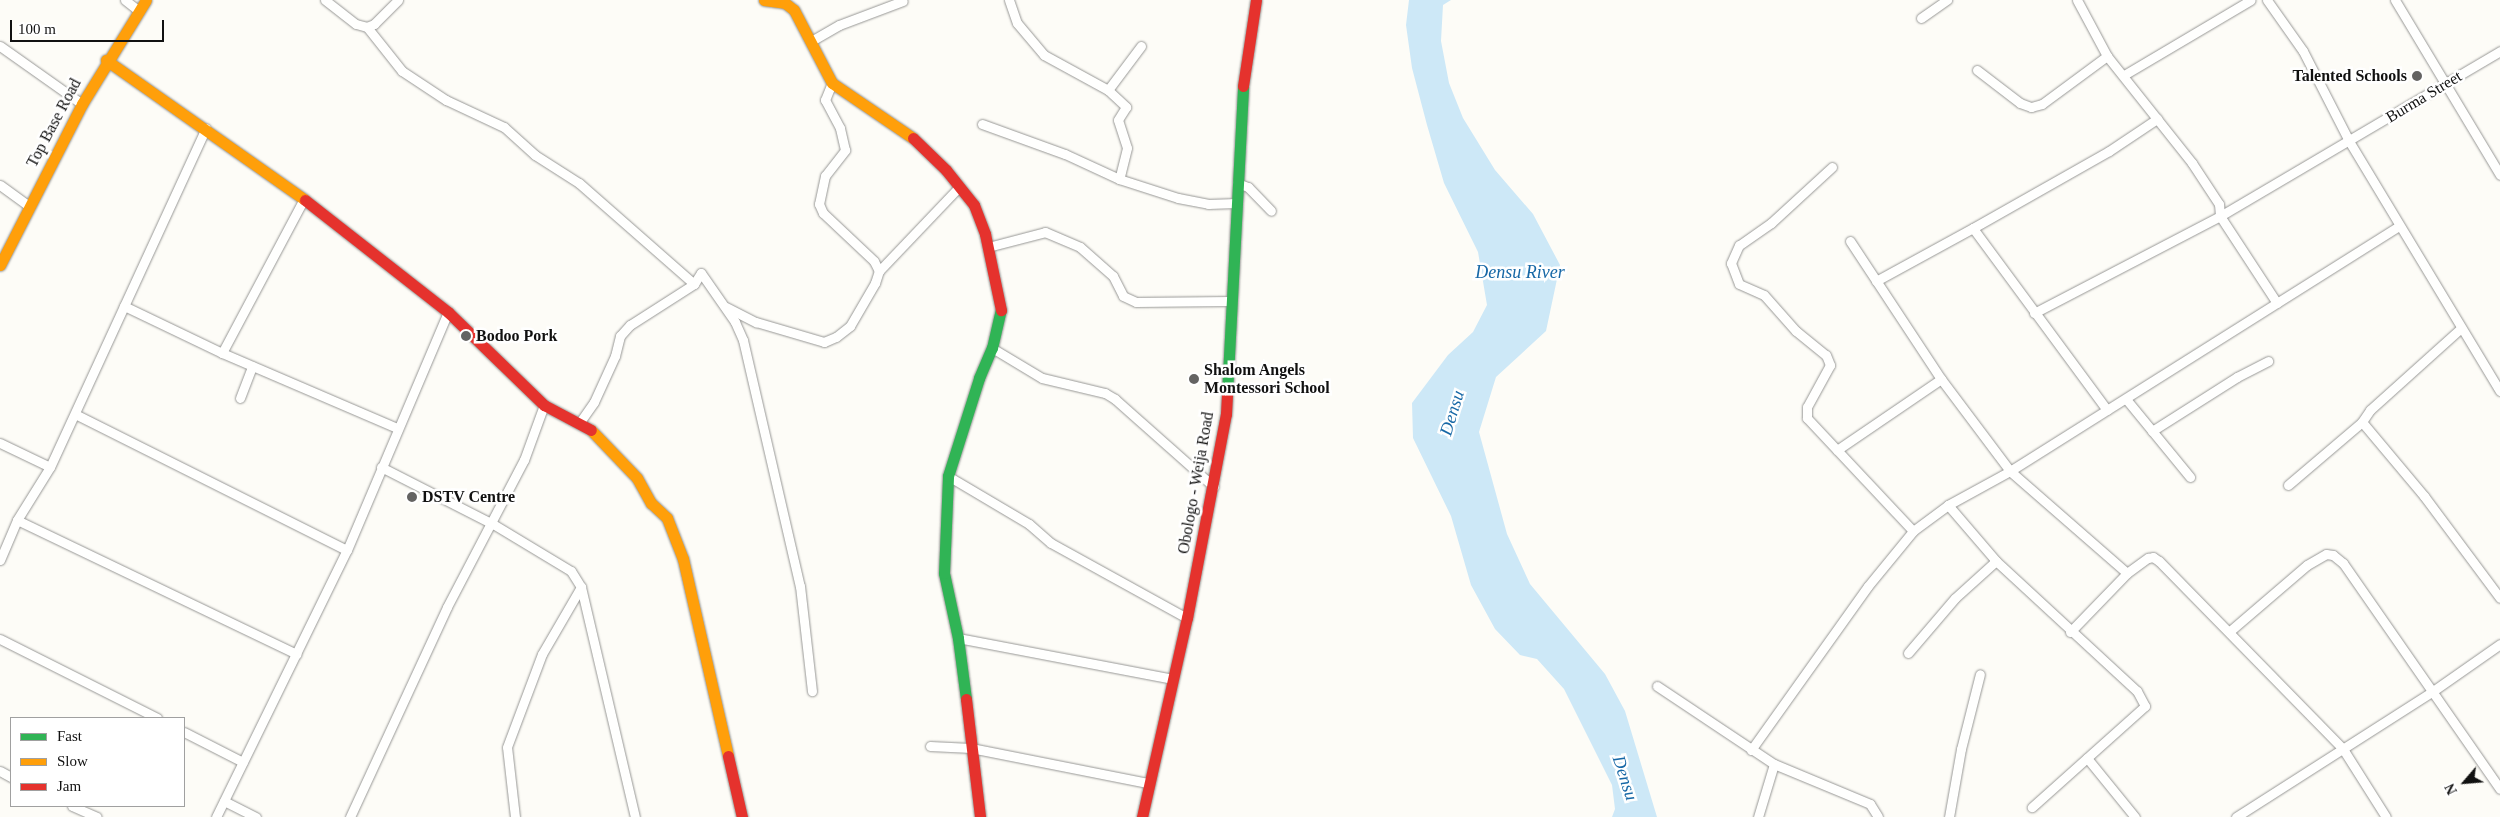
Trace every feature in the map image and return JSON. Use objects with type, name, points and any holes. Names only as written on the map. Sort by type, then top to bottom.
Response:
[{"type":"street","points":[[125,0],[138,10]]},
{"type":"street","name":"Top Base Road","points":[[0,265],[28,205],[61,148],[106,60],[146,0]]},
{"type":"street","points":[[325,0],[356,24],[367,27],[402,71],[446,100],[504,127],[535,156],[580,183],[694,284]]},
{"type":"street","points":[[367,27],[374,24],[398,0]]},
{"type":"street","points":[[764,0],[785,4],[794,10],[813,40],[822,68],[832,83],[906,132],[959,186],[974,206],[988,247],[1001,310],[992,348],[979,378],[948,476],[944,573],[958,638],[980,817]]},
{"type":"street","points":[[1009,0],[1017,23],[1044,55],[1108,90],[1126,107],[1118,120],[1127,148],[1119,179]]},
{"type":"street","name":"Obologo - Weija Road","points":[[1142,817],[1148,783],[1187,618],[1214,487],[1226,414],[1230,301],[1246,55],[1256,0]]},
{"type":"street","points":[[1921,18],[1947,0]]},
{"type":"street","points":[[2077,0],[2107,56],[2124,75],[2208,186],[2219,204],[2220,216],[2277,303]]},
{"type":"street","points":[[2124,75],[2252,0]]},
{"type":"street","points":[[2267,0],[2316,73],[2348,142],[2460,329],[2500,391]]},
{"type":"street","points":[[2395,0],[2500,175]]},
{"type":"street","points":[[813,40],[839,25],[903,1]]},
{"type":"street","points":[[0,46],[82,104]]},
{"type":"street","points":[[1108,90],[1141,46]]},
{"type":"street","name":"Burma Street","points":[[2034,313],[2220,216],[2500,51]]},
{"type":"street","points":[[1976,70],[2020,103],[2031,107],[2042,104],[2107,56]]},
{"type":"street","points":[[106,60],[206,128],[304,199],[448,312],[544,406],[580,422],[597,436],[637,478],[651,503],[668,518],[674,532],[707,657],[742,817]]},
{"type":"street","points":[[832,83],[825,100],[840,128],[845,150],[824,176],[819,204],[823,213],[874,260],[879,271]]},
{"type":"street","points":[[1876,281],[2109,151],[2157,119]]},
{"type":"street","points":[[982,124],[1066,154],[1119,179],[1191,202],[1236,203]]},
{"type":"street","points":[[0,560],[18,520],[50,468],[206,128]]},
{"type":"street","points":[[1832,167],[1771,223],[1739,245],[1731,262],[1739,284],[1764,295],[1796,332],[1826,355],[1830,365],[1807,407],[1808,418],[1913,531]]},
{"type":"street","points":[[1237,183],[1248,187],[1270,211]]},
{"type":"street","points":[[0,185],[28,205]]},
{"type":"street","points":[[723,306],[756,322],[824,342],[836,337],[850,326],[879,271],[959,186]]},
{"type":"street","points":[[222,353],[304,199]]},
{"type":"street","points":[[1751,750],[1868,586],[1913,531],[1948,505],[2010,471],[2398,227]]},
{"type":"street","points":[[1974,228],[2106,410]]},
{"type":"street","points":[[988,247],[1045,232],[1080,247],[1113,276],[1123,296],[1136,302],[1230,301]]},
{"type":"street","points":[[1850,241],[1941,379],[2010,471],[2127,574]]},
{"type":"street","points":[[580,422],[594,402],[615,356],[620,336],[630,325],[694,284],[701,273],[743,340],[800,586],[812,691]]},
{"type":"street","points":[[124,306],[222,353],[397,428]]},
{"type":"street","points":[[216,817],[347,550],[397,428],[448,312]]},
{"type":"street","points":[[2288,485],[2362,422],[2370,410],[2460,329]]},
{"type":"street","points":[[992,348],[1042,378],[1105,393],[1115,399],[1214,487]]},
{"type":"street","points":[[2152,431],[2229,381],[2268,362]]},
{"type":"street","points":[[240,398],[252,366]]},
{"type":"street","points":[[1837,450],[1941,379]]},
{"type":"street","points":[[2126,399],[2190,477]]},
{"type":"street","points":[[350,817],[447,606],[492,524],[524,460],[544,406]]},
{"type":"street","points":[[75,414],[347,550]]},
{"type":"street","points":[[2362,422],[2424,496],[2500,598]]},
{"type":"street","points":[[0,443],[50,468]]},
{"type":"street","points":[[381,467],[492,524],[561,563],[581,587],[635,817]]},
{"type":"street","points":[[948,476],[1029,524],[1051,543],[1187,618]]},
{"type":"street","points":[[1948,505],[1996,561],[2070,632],[2137,691],[2145,706],[2032,807]]},
{"type":"street","points":[[18,520],[297,654]]},
{"type":"street","points":[[2230,631],[2307,565],[2326,554],[2333,555],[2343,563],[2434,691],[2500,789]]},
{"type":"street","points":[[2070,632],[2127,574],[2153,557],[2230,631],[2342,749],[2386,817]]},
{"type":"street","points":[[1908,653],[1955,598],[1996,561]]},
{"type":"street","points":[[515,817],[507,748],[542,654],[581,587]]},
{"type":"street","points":[[958,638],[1173,679]]},
{"type":"street","points":[[0,639],[155,717]]},
{"type":"street","points":[[2236,817],[2249,813],[2342,749],[2434,691],[2500,644]]},
{"type":"street","points":[[1949,817],[1961,749],[1980,674]]},
{"type":"street","points":[[1657,686],[1774,764],[1870,804],[1878,817]]},
{"type":"street","points":[[185,733],[243,762]]},
{"type":"street","points":[[930,746],[972,748],[1148,783]]},
{"type":"street","points":[[2087,758],[2135,817]]},
{"type":"street","points":[[1758,817],[1774,764]]},
{"type":"street","points":[[224,802],[256,817]]},
{"type":"street","points":[[74,807],[97,817]]},
{"type":"water","name":"Densu River","points":[[1409,0],[1451,0],[1443,5],[1441,41],[1449,83],[1463,118],[1495,170],[1533,214],[1560,265],[1546,331],[1496,377],[1479,432],[1507,534],[1530,584],[1605,674],[1625,711],[1657,817],[1612,817],[1615,809],[1612,785],[1564,689],[1537,659],[1520,655],[1495,629],[1471,585],[1451,516],[1413,438],[1412,403],[1448,355],[1473,332],[1487,305],[1478,252],[1444,183],[1412,68],[1406,25]]},
{"type":"traffic: fast","points":[[1227,394],[1243,86]]},
{"type":"traffic: fast","points":[[966,699],[958,638],[944,573],[948,476],[979,378],[992,348],[1001,310]]},
{"type":"traffic: slow","points":[[0,265],[82,104],[146,0]]},
{"type":"traffic: slow","points":[[764,0],[785,3],[794,10],[832,83],[913,138]]},
{"type":"traffic: slow","points":[[106,60],[305,200]]},
{"type":"traffic: slow","points":[[591,430],[637,478],[651,503],[667,518],[683,559],[728,756]]},
{"type":"traffic: jam","points":[[1243,86],[1256,0]]},
{"type":"traffic: jam","points":[[913,138],[946,170],[974,205],[985,234],[1001,310]]},
{"type":"traffic: jam","points":[[305,200],[448,312],[544,405],[591,430]]},
{"type":"traffic: jam","points":[[1142,817],[1187,618],[1226,414],[1227,394]]},
{"type":"traffic: jam","points":[[966,699],[980,817]]},
{"type":"traffic: jam","points":[[728,756],[742,817]]},
{"type":"place","name":"Talented Schools","points":[[2417,76]]},
{"type":"place","name":"Bodoo Pork","points":[[466,336]]},
{"type":"place","name":"Shalom Angels Montessori School","points":[[1194,379]]},
{"type":"place","name":"DSTV Centre","points":[[412,497]]},
{"type":"water label","name":"Densu","points":[[1452,413]]},
{"type":"water label","name":"Densu","points":[[1625,778]]}]
